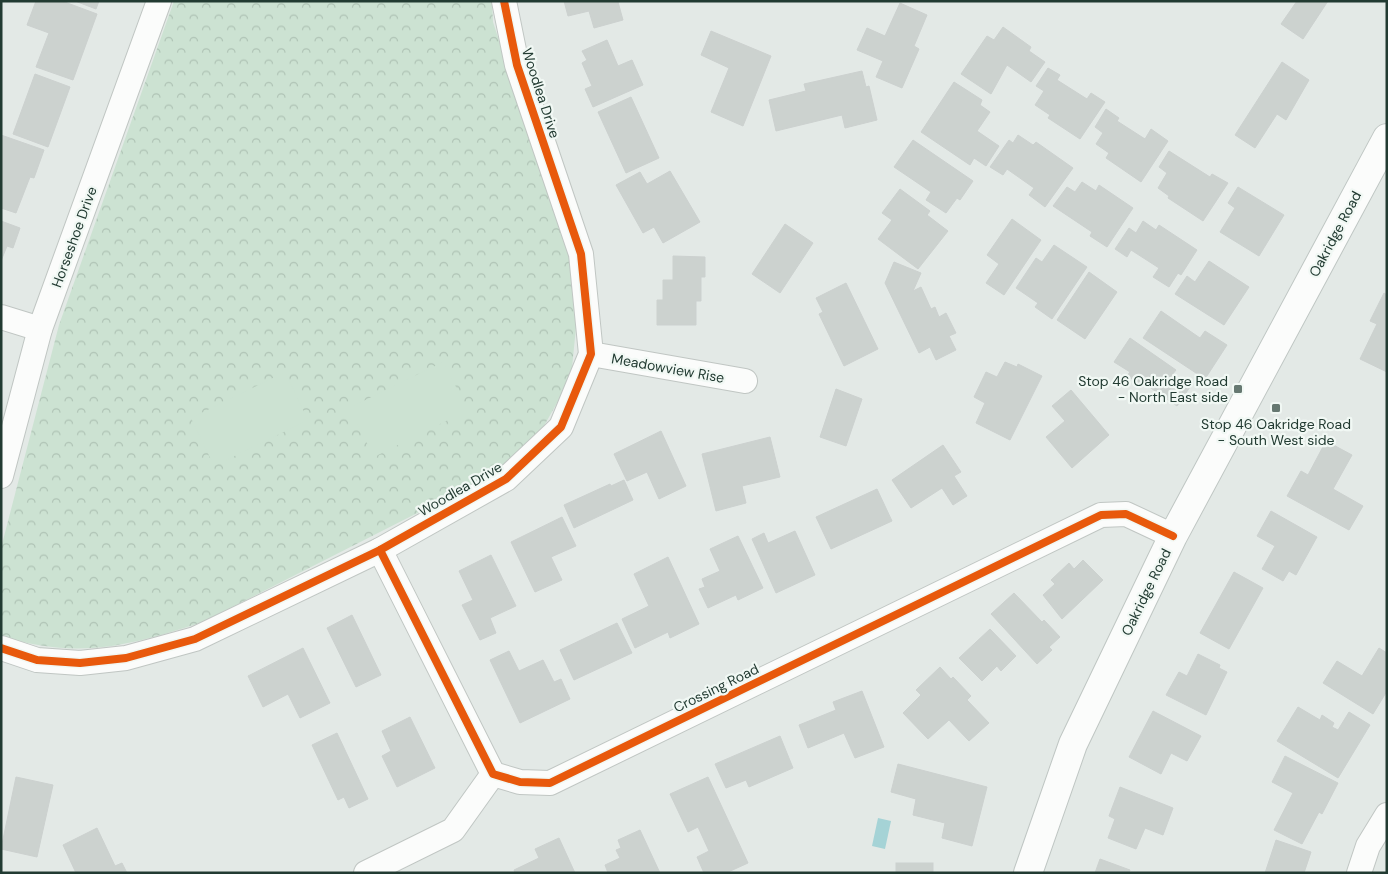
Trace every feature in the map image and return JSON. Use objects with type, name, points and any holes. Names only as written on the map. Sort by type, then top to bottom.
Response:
[{"type":"street","name":"Horseshoe Drive","points":[[1,476],[40,329],[159,1]]},
{"type":"street","name":"Woodlea Drive","points":[[1,648],[37,660],[80,663],[126,658],[195,639],[380,550],[506,479],[561,427],[591,354],[581,254],[517,65],[504,1]]},
{"type":"street","name":"Oakridge Road","points":[[1028,873],[1072,744],[1173,536],[1387,138]]},
{"type":"street","points":[[1,317],[40,329]]},
{"type":"street","name":"Meadowview Rise","points":[[591,354],[745,381]]},
{"type":"street","name":"Crossing Road","points":[[493,774],[520,782],[550,783],[1102,514],[1126,514],[1173,536]]},
{"type":"street","points":[[366,873],[453,830],[493,774],[380,550]]},
{"type":"street","points":[[1359,873],[1368,846],[1387,815]]},
{"type":"green space","points":[[174,1],[492,1],[493,22],[569,254],[578,307],[571,378],[540,433],[498,472],[203,622],[151,638],[103,647],[55,647],[29,643],[1,636],[1,548],[59,325]]},
{"type":"green space","points":[[443,362],[468,410],[374,457],[349,408]]},
{"type":"green space","points":[[285,372],[308,420],[214,466],[191,418]]},
{"type":"water","points":[[878,818],[891,821],[885,849],[872,846]]},
{"type":"building","points":[[36,1],[62,1],[97,14],[73,80],[36,67],[49,33],[27,25]]},
{"type":"building","points":[[75,1],[99,1],[96,9]]},
{"type":"building","points":[[564,1],[622,1],[618,2],[623,20],[594,28],[589,11],[568,16]]},
{"type":"building","points":[[1297,1],[1328,1],[1303,39],[1281,24]]},
{"type":"building","points":[[900,3],[927,15],[914,46],[919,49],[902,88],[876,77],[883,61],[857,50],[867,28],[885,36]]},
{"type":"building","points":[[1003,27],[1031,47],[1029,51],[1045,62],[1031,82],[1007,65],[991,94],[961,74],[987,36],[994,40]]},
{"type":"building","points":[[711,31],[771,56],[743,126],[711,112],[729,68],[701,55]]},
{"type":"building","points":[[607,40],[618,66],[632,60],[643,85],[593,107],[585,89],[592,86],[582,63],[587,60],[582,51]]},
{"type":"building","points":[[1282,62],[1309,80],[1286,120],[1277,114],[1255,148],[1235,135]]},
{"type":"building","points":[[1048,68],[1060,75],[1057,80],[1087,99],[1091,93],[1105,102],[1080,139],[1048,118],[1050,115],[1035,105],[1044,91],[1036,86]]},
{"type":"building","points":[[862,71],[866,87],[869,86],[877,120],[845,128],[842,115],[776,131],[769,100],[806,91],[804,84]]},
{"type":"building","points":[[35,74],[70,87],[48,147],[13,134]]},
{"type":"building","points":[[954,82],[982,100],[980,105],[990,112],[977,131],[999,146],[986,166],[974,158],[970,165],[921,132]]},
{"type":"building","points":[[631,97],[659,158],[626,173],[598,112]]},
{"type":"building","points":[[1106,109],[1119,118],[1117,121],[1145,139],[1151,129],[1168,141],[1141,182],[1106,158],[1109,153],[1096,144],[1103,133],[1095,127]]},
{"type":"building","points":[[1,135],[44,150],[34,178],[30,177],[16,213],[1,208]]},
{"type":"building","points":[[1018,135],[1033,145],[1036,142],[1073,168],[1045,207],[1029,195],[1034,188],[1007,169],[1003,175],[990,167],[1009,140],[1013,143]]},
{"type":"building","points":[[913,140],[973,181],[960,200],[957,198],[946,213],[926,200],[931,192],[894,167]]},
{"type":"building","points":[[1169,151],[1210,177],[1212,174],[1228,183],[1203,221],[1168,198],[1169,196],[1158,188],[1167,173],[1159,167]]},
{"type":"building","points":[[670,171],[700,222],[663,243],[654,227],[643,233],[616,185],[640,172],[647,184]]},
{"type":"building","points":[[1082,182],[1096,191],[1099,185],[1133,208],[1107,247],[1090,236],[1092,232],[1053,206],[1067,187],[1075,192]]},
{"type":"building","points":[[1238,187],[1284,215],[1259,256],[1220,232],[1235,208],[1228,203]]},
{"type":"building","points":[[900,189],[930,211],[927,215],[948,231],[918,269],[878,239],[892,220],[882,213]]},
{"type":"building","points":[[1012,219],[1041,240],[1004,295],[986,283],[999,264],[987,255]]},
{"type":"building","points":[[1,221],[20,228],[13,248],[7,246],[1,261]]},
{"type":"building","points":[[1143,221],[1156,230],[1159,225],[1197,250],[1181,275],[1178,273],[1169,287],[1153,277],[1159,268],[1131,250],[1127,257],[1115,249],[1129,228],[1136,233]]},
{"type":"building","points":[[785,224],[813,243],[780,293],[752,274]]},
{"type":"building","points":[[1054,245],[1087,267],[1052,319],[1035,307],[1038,303],[1016,288],[1036,258],[1042,262]]},
{"type":"building","points":[[673,256],[705,257],[705,277],[701,277],[701,301],[696,301],[696,325],[657,325],[657,300],[663,300],[663,280],[673,280]]},
{"type":"building","points":[[1209,261],[1249,287],[1224,325],[1175,294],[1187,276],[1195,282]]},
{"type":"building","points":[[894,262],[921,273],[913,291],[921,287],[931,309],[935,307],[939,317],[946,313],[956,333],[949,336],[956,350],[936,360],[930,347],[919,353],[885,283]]},
{"type":"building","points":[[1089,272],[1117,292],[1085,339],[1057,320]]},
{"type":"building","points":[[846,283],[878,349],[844,366],[819,314],[823,312],[816,298]]},
{"type":"building","points":[[1384,293],[1387,295],[1387,372],[1360,359],[1377,324],[1370,321]]},
{"type":"building","points":[[1161,311],[1200,338],[1205,331],[1227,345],[1205,379],[1143,338]]},
{"type":"building","points":[[1130,338],[1176,370],[1172,375],[1190,387],[1177,406],[1142,382],[1140,384],[1127,376],[1130,372],[1114,362]]},
{"type":"building","points":[[1005,362],[1017,367],[1018,364],[1042,376],[1010,440],[976,423],[985,403],[974,397],[986,372],[997,377]]},
{"type":"building","points":[[836,389],[862,399],[846,446],[820,437]]},
{"type":"building","points":[[1071,390],[1109,435],[1072,468],[1046,437],[1065,421],[1052,406]]},
{"type":"building","points":[[661,431],[686,486],[659,499],[647,472],[627,481],[614,454]]},
{"type":"building","points":[[770,437],[780,477],[742,486],[746,503],[716,511],[702,454]]},
{"type":"building","points":[[1326,441],[1352,455],[1333,489],[1363,506],[1349,530],[1287,496],[1301,471],[1308,475]]},
{"type":"building","points":[[943,445],[961,472],[954,476],[967,496],[953,505],[942,488],[911,508],[892,480]]},
{"type":"building","points":[[624,480],[633,500],[574,528],[564,505],[610,484],[611,486]]},
{"type":"building","points":[[877,489],[892,521],[831,549],[816,517]]},
{"type":"building","points":[[1271,511],[1317,537],[1296,575],[1289,571],[1283,581],[1262,569],[1275,546],[1257,536]]},
{"type":"building","points":[[562,517],[576,546],[551,557],[562,580],[535,592],[511,542]]},
{"type":"building","points":[[795,531],[815,575],[776,593],[752,539],[764,533],[768,543]]},
{"type":"building","points":[[738,536],[763,588],[738,600],[736,595],[708,608],[699,589],[705,587],[702,579],[720,571],[710,549]]},
{"type":"building","points":[[491,555],[516,606],[490,618],[496,633],[480,640],[462,605],[473,600],[459,571]]},
{"type":"building","points":[[668,557],[699,624],[670,638],[668,632],[635,648],[622,619],[649,606],[634,574]]},
{"type":"building","points":[[1083,560],[1103,580],[1062,619],[1043,595],[1055,584],[1051,580],[1069,563],[1074,569]]},
{"type":"building","points":[[1234,572],[1263,588],[1229,649],[1200,633]]},
{"type":"building","points":[[1014,593],[1042,622],[1044,620],[1060,637],[1049,647],[1052,650],[1037,664],[991,614]]},
{"type":"building","points":[[352,615],[381,675],[356,687],[327,628]]},
{"type":"building","points":[[617,623],[632,653],[574,680],[560,650]]},
{"type":"building","points":[[990,629],[1016,656],[1001,671],[997,666],[982,681],[959,658]]},
{"type":"building","points":[[303,648],[330,703],[300,718],[288,694],[263,707],[248,676]]},
{"type":"building","points":[[1379,648],[1387,653],[1387,691],[1373,714],[1323,683],[1337,661],[1362,676]]},
{"type":"building","points":[[509,651],[519,671],[543,660],[554,682],[561,679],[570,699],[520,723],[490,660]]},
{"type":"building","points":[[1198,654],[1220,665],[1219,668],[1227,672],[1206,715],[1166,695],[1179,672],[1187,676]]},
{"type":"building","points":[[940,667],[951,679],[953,677],[971,696],[967,700],[989,723],[969,741],[949,720],[928,739],[903,713],[921,695],[916,690]]},
{"type":"building","points":[[862,691],[884,747],[855,758],[844,733],[808,748],[799,725],[836,710],[833,702]]},
{"type":"building","points":[[1298,707],[1320,720],[1322,715],[1334,723],[1332,727],[1338,730],[1349,712],[1370,725],[1338,778],[1277,741]]},
{"type":"building","points":[[1153,711],[1201,736],[1187,761],[1171,753],[1161,774],[1129,757]]},
{"type":"building","points":[[410,717],[435,768],[397,787],[382,756],[391,751],[382,731]]},
{"type":"building","points":[[337,733],[368,799],[349,808],[344,797],[338,800],[312,745]]},
{"type":"building","points":[[780,736],[793,768],[749,787],[746,780],[726,788],[715,764]]},
{"type":"building","points":[[1285,756],[1338,783],[1322,814],[1319,812],[1302,844],[1274,830],[1293,793],[1272,782]]},
{"type":"building","points":[[898,764],[987,787],[972,846],[942,838],[945,823],[913,815],[916,799],[891,792]]},
{"type":"building","points":[[16,777],[53,785],[37,857],[1,849]]},
{"type":"building","points":[[708,777],[748,863],[726,873],[704,873],[697,857],[709,851],[698,827],[688,832],[670,794]]},
{"type":"building","points":[[1120,787],[1173,808],[1163,835],[1145,828],[1136,849],[1108,838],[1115,819],[1109,816]]},
{"type":"building","points":[[97,828],[115,866],[122,863],[127,873],[76,873],[63,845]]},
{"type":"building","points":[[640,830],[660,873],[608,873],[605,865],[620,858],[616,850],[621,848],[618,840]]},
{"type":"building","points":[[559,838],[575,873],[515,873],[514,870],[539,858],[535,849]]},
{"type":"building","points":[[1276,840],[1311,852],[1304,873],[1265,873]]},
{"type":"building","points":[[1100,859],[1130,870],[1129,873],[1095,873]]},
{"type":"building","points":[[896,863],[933,863],[933,873],[896,873]]},
{"type":"cycle path","points":[[1,648],[37,660],[80,663],[126,658],[195,639],[380,550],[506,479],[561,427],[591,354],[581,254],[517,65],[504,1]]},
{"type":"cycle path","points":[[380,550],[493,774],[520,782],[550,783],[1101,515],[1126,514],[1173,536]]},
{"type":"place","name":"Stop 46 Oakridge Road - North East side","points":[[1238,389]]},
{"type":"place","name":"Stop 46 Oakridge Road - South West side","points":[[1276,408]]}]
